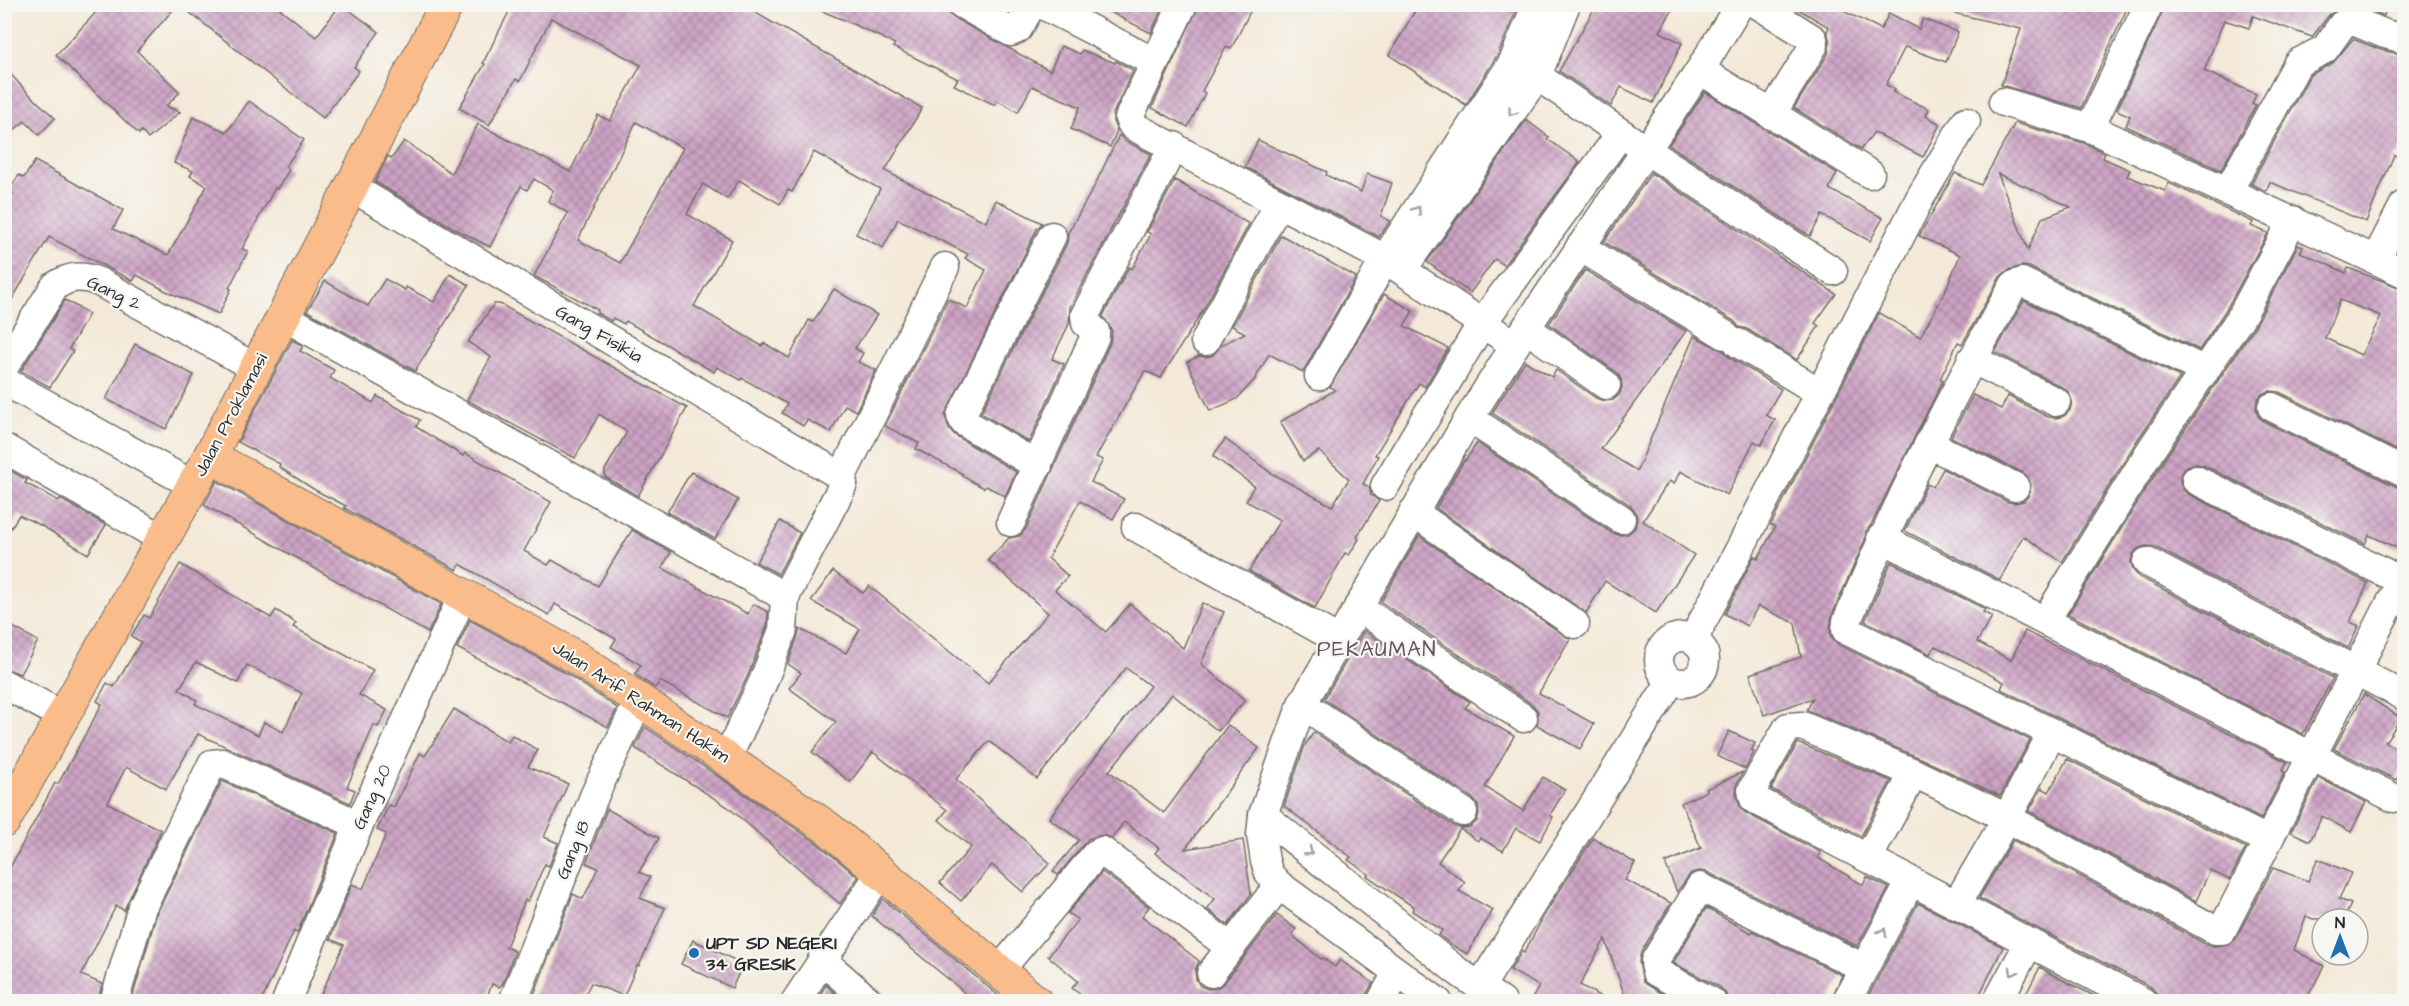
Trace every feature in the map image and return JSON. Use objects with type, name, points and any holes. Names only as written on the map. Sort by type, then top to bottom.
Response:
[{"type":"main road","name":"Jalan Proklamasi","points":[[4,821],[210,456],[447,4]]},
{"type":"main road","name":"Jalan Arif Rahman Hakim","points":[[210,456],[574,656],[828,828],[1036,1002]]},
{"type":"street","points":[[962,4],[1011,32],[1018,29],[1032,4]]},
{"type":"street","points":[[1041,4],[1154,62]]},
{"type":"street","points":[[1182,4],[1130,119],[1133,126],[1394,265],[1482,323],[1520,336],[1606,385]]},
{"type":"street","points":[[1525,69],[1537,4]]},
{"type":"street","points":[[1319,376],[1566,4]]},
{"type":"street","points":[[1740,4],[1700,70],[1520,336],[1413,512],[1302,704],[1263,815],[1261,835],[1265,861],[1269,874],[1279,885],[1438,1002],[1480,987],[1671,681],[1679,683],[1695,680],[1704,667],[1703,651],[1693,640],[1920,198],[1966,122]]},
{"type":"street","points":[[1757,4],[1813,39],[1814,45],[1771,115]]},
{"type":"street","points":[[2090,128],[2149,4]]},
{"type":"street","points":[[2228,191],[2298,63],[2325,49],[2346,22],[2358,15],[2404,39]]},
{"type":"street","points":[[1525,69],[1833,271]]},
{"type":"street","points":[[1700,70],[1870,174]]},
{"type":"street","points":[[2003,102],[2090,128],[2404,273]]},
{"type":"street","points":[[1385,486],[1482,323],[1621,133]]},
{"type":"street","points":[[1011,522],[1095,336],[1095,331],[1086,323],[1085,315],[1174,146]]},
{"type":"street","name":"Gang Fisikia","points":[[351,187],[839,475],[842,481]]},
{"type":"street","points":[[1205,341],[1279,203]]},
{"type":"street","points":[[2376,259],[2404,205]]},
{"type":"street","points":[[2046,621],[2152,448],[2241,317],[2293,220]]},
{"type":"street","points":[[1038,466],[964,422],[961,416],[1052,236]]},
{"type":"street","points":[[1580,247],[1819,392]]},
{"type":"street","points":[[727,758],[763,682],[783,630],[785,597],[840,491],[842,481],[945,267]]},
{"type":"street","name":"Gang 2","points":[[4,367],[55,286],[75,277],[99,282],[256,368]]},
{"type":"street","points":[[2205,371],[2022,282],[2014,285],[1972,359],[1881,538],[1845,630],[2267,840]]},
{"type":"street","points":[[284,316],[785,597]]},
{"type":"street","points":[[1972,359],[2056,402]]},
{"type":"street","points":[[4,381],[193,485]]},
{"type":"street","points":[[2272,407],[2404,472]]},
{"type":"street","points":[[1469,418],[1621,519]]},
{"type":"street","points":[[1929,444],[2015,487]]},
{"type":"street","points":[[4,448],[163,539]]},
{"type":"street","points":[[2144,1002],[1754,799],[1752,790],[1788,727],[1802,726],[1914,773],[2007,818],[2215,930],[2222,930],[2404,580],[2196,480]]},
{"type":"street","points":[[1413,512],[1575,624]]},
{"type":"street","points":[[1136,527],[1339,640]]},
{"type":"street","points":[[1881,538],[2394,798]]},
{"type":"street","points":[[2147,562],[2404,696]]},
{"type":"street","name":"Gang 20","points":[[286,1002],[359,825],[463,595]]},
{"type":"street","points":[[1358,607],[1523,718]]},
{"type":"street","points":[[4,684],[63,716]]},
{"type":"street","name":"Gang 18","points":[[513,1002],[595,794],[639,700]]},
{"type":"street","points":[[1302,704],[1463,812]]},
{"type":"street","points":[[1956,904],[2007,818],[2052,733]]},
{"type":"street","points":[[114,1002],[142,907],[212,764],[222,763],[359,825]]},
{"type":"street","points":[[1868,858],[1914,773]]},
{"type":"street","points":[[1263,815],[1480,987]]},
{"type":"street","points":[[999,971],[1099,852],[1105,852],[1230,947]]},
{"type":"street","points":[[795,1002],[881,872]]},
{"type":"street","points":[[1846,1002],[1911,881]]},
{"type":"street","points":[[1211,973],[1279,885]]},
{"type":"street","points":[[1712,1002],[1656,972],[1655,966],[1655,962],[1700,887],[1864,968]]},
{"type":"street","points":[[1996,1002],[2029,943]]},
{"type":"street","points":[[822,960],[870,1002]]},
{"type":"street","points":[[1381,1002],[1397,973]]},
{"type":"building","points":[[104,4],[178,4],[137,51],[180,92],[166,106],[180,112],[148,139],[141,131],[139,134],[56,55]]},
{"type":"building","points":[[179,4],[274,4],[316,37],[341,4],[379,32],[354,67],[359,71],[323,118]]},
{"type":"building","points":[[513,4],[740,4],[922,108],[885,171],[986,222],[996,200],[1042,223],[945,415],[949,429],[956,436],[1016,472],[1005,496],[962,476],[963,474],[916,449],[919,443],[885,426],[948,299],[967,308],[986,270],[965,258],[968,254],[898,219],[883,248],[856,234],[880,189],[814,152],[792,192],[788,190],[780,204],[739,180],[727,199],[703,184],[687,214],[732,240],[694,306],[762,346],[764,343],[789,358],[809,320],[813,322],[834,289],[877,315],[855,348],[863,353],[858,362],[876,370],[856,411],[845,405],[831,432],[807,420],[803,426],[782,413],[787,404],[742,378],[741,380],[717,367],[714,372],[626,321],[624,324],[613,318],[611,321],[597,313],[598,310],[534,276],[568,213],[548,201],[553,190],[534,179],[527,190],[521,186],[490,247],[375,182],[388,156],[392,158],[404,141],[451,173],[478,124],[570,172],[598,115],[610,121],[641,65],[551,18],[520,81],[516,79],[489,125],[459,108],[485,64],[483,63]],"holes":[[[636,122],[683,148],[620,263],[578,240]]]},
{"type":"building","points":[[805,4],[946,4],[948,13],[954,18],[1050,71],[1061,46],[1080,54],[1082,50],[1115,63],[1116,61],[1133,70],[1113,114],[1117,131],[1110,147],[1071,129],[1080,107],[1032,86],[1018,112],[997,100],[995,105],[954,85],[958,79],[893,47],[895,44]]},
{"type":"building","points":[[1094,4],[1164,4],[1151,33]]},
{"type":"building","points":[[1199,4],[1254,4],[1231,49],[1226,47],[1202,91],[1205,93],[1188,127],[1152,108]]},
{"type":"building","points":[[1419,4],[1519,4],[1498,54],[1466,105],[1389,55]]},
{"type":"building","points":[[1597,4],[1675,4],[1660,32],[1682,43],[1653,103],[1621,87],[1611,106],[1559,71]]},
{"type":"building","points":[[1789,4],[1849,4],[1845,12],[1881,29],[1889,13],[1919,29],[1923,19],[1958,32],[1946,62],[1905,47],[1886,85],[1895,89],[1893,92],[1929,109],[1926,116],[1940,124],[1923,157],[1874,132],[1861,149],[1794,108],[1828,54],[1830,42],[1827,31],[1829,27]]},
{"type":"building","points":[[1946,4],[2129,4],[2081,108],[2001,85],[2021,29],[1945,11]]},
{"type":"building","points":[[2176,4],[2346,4],[2329,15],[2312,37],[2253,16],[2249,28],[2224,20],[2204,71],[2256,94],[2252,104],[2256,105],[2221,170],[2126,126],[2130,116],[2117,110],[2165,6],[2175,10]]},
{"type":"building","points":[[2356,4],[2387,4],[2384,16]]},
{"type":"building","points":[[2353,39],[2381,50],[2404,55],[2404,142],[2397,156],[2394,155],[2366,222],[2270,182],[2266,191],[2251,184],[2310,75],[2333,63]]},
{"type":"building","points":[[4,67],[55,118],[39,135],[25,121],[4,138]]},
{"type":"building","points":[[1705,92],[1837,173],[1829,189],[1883,218],[1870,241],[1822,215],[1810,236],[1669,145]]},
{"type":"building","points":[[249,101],[304,140],[285,167],[289,170],[277,189],[275,188],[242,249],[248,251],[219,314],[166,291],[137,275],[133,281],[49,237],[4,313],[4,208],[13,194],[8,191],[19,175],[24,178],[35,161],[123,210],[113,229],[168,255],[207,186],[190,176],[193,171],[174,163],[193,117],[227,132]]},
{"type":"building","points":[[1526,120],[1549,137],[1547,139],[1580,162],[1504,265],[1495,259],[1470,293],[1427,262]]},
{"type":"building","points":[[2015,123],[2084,143],[2105,153],[2103,158],[2130,170],[2127,176],[2165,191],[2169,183],[2253,222],[2251,226],[2268,233],[2227,308],[2199,350],[2029,267],[2022,266],[2008,270],[2000,277],[1962,344],[1958,342],[1940,379],[1943,380],[1866,531],[1865,540],[1832,615],[1831,637],[1839,645],[2030,740],[2000,796],[1920,758],[1807,710],[1813,698],[1764,715],[1750,674],[1801,657],[1795,623],[1758,606],[1747,626],[1725,614],[1754,556],[1758,559],[1775,527],[1771,525],[1879,313],[1920,337],[1944,294],[1960,255],[1919,236],[1955,173],[1981,185]],"holes":[[[1998,174],[2071,207],[2042,218],[2028,250]]]},
{"type":"building","points":[[1119,135],[1125,141],[1151,154],[1070,307],[1069,324],[1052,359],[1064,364],[1029,442],[981,413],[1067,243],[1068,233],[1094,187]]},
{"type":"building","points":[[1258,140],[1327,172],[1326,175],[1361,192],[1367,174],[1392,183],[1381,216],[1390,221],[1379,237],[1245,167]]},
{"type":"building","points":[[1651,173],[1836,294],[1815,323],[1819,326],[1797,360],[1747,329],[1739,327],[1734,321],[1604,242]]},
{"type":"building","points":[[1175,180],[1249,224],[1203,310],[1161,378],[1145,371],[1096,457],[1103,460],[1091,482],[1124,499],[1113,519],[1080,501],[1048,558],[1068,576],[1055,590],[1106,632],[1130,604],[1183,648],[1202,603],[1224,612],[1201,664],[1245,700],[1218,731],[1172,694],[1109,771],[1164,813],[1228,725],[1259,748],[1185,849],[1243,840],[1251,894],[1228,925],[1207,909],[1215,899],[1155,853],[1159,848],[1124,822],[1112,838],[1103,835],[1088,839],[1058,875],[1053,871],[1079,840],[1049,818],[1150,686],[1126,668],[1037,779],[989,741],[956,779],[1050,863],[1023,892],[992,865],[961,901],[940,883],[971,847],[939,820],[947,810],[873,752],[850,782],[812,752],[836,722],[789,688],[801,673],[788,664],[800,629],[846,653],[860,629],[811,601],[833,571],[863,593],[869,586],[988,683],[1048,613],[988,560],[1009,538],[1020,536],[1026,529],[1110,343],[1112,331],[1103,316],[1129,267],[1132,269],[1151,234],[1147,232]]},
{"type":"building","points":[[1281,235],[1356,277],[1303,372],[1269,354],[1255,379],[1237,399],[1210,411],[1187,362],[1199,356],[1213,355],[1221,345],[1245,333],[1232,326]]},
{"type":"building","points":[[2298,245],[2303,247],[2300,252],[2346,273],[2348,268],[2404,289],[2404,454],[2279,392],[2270,391],[2262,394],[2257,400],[2256,409],[2258,416],[2265,422],[2397,487],[2404,488],[2404,551],[2369,535],[2365,544],[2203,465],[2187,466],[2181,473],[2182,489],[2188,494],[2368,583],[2350,622],[2359,626],[2348,648],[2155,547],[2139,548],[2133,554],[2131,562],[2133,570],[2139,577],[2333,678],[2303,734],[2068,614],[2166,457],[2255,326]],"holes":[[[2340,300],[2381,316],[2361,355],[2325,338]]]},
{"type":"building","points":[[1585,270],[1686,331],[1601,449],[1637,471],[1694,336],[1724,351],[1729,357],[1781,389],[1766,415],[1775,420],[1761,445],[1754,441],[1727,495],[1680,471],[1674,484],[1669,481],[1643,521],[1694,555],[1656,613],[1605,581],[1586,613],[1436,508],[1464,460],[1477,443],[1612,533],[1628,534],[1635,528],[1636,512],[1630,505],[1492,413],[1525,361],[1552,377],[1556,370],[1596,398],[1604,401],[1613,400],[1620,394],[1621,379],[1616,372],[1549,324]]},
{"type":"building","points":[[450,274],[469,285],[415,371],[307,311],[325,281],[368,306],[385,279],[434,302]]},
{"type":"building","points":[[1384,294],[1413,311],[1404,326],[1448,348],[1425,387],[1419,383],[1375,455],[1378,456],[1363,484],[1369,487],[1371,495],[1379,501],[1349,555],[1345,553],[1315,608],[1249,571],[1280,520],[1246,501],[1254,486],[1213,456],[1225,439],[1271,473],[1332,506],[1349,479],[1319,451],[1303,461],[1280,422],[1335,390],[1330,387]]},
{"type":"building","points":[[65,300],[89,314],[69,349],[73,351],[50,387],[21,371]]},
{"type":"building","points":[[2024,301],[2180,377],[2138,439],[2062,562],[2023,536],[2000,580],[1905,531],[1927,484],[1933,487],[1943,469],[2008,502],[2024,501],[2029,495],[2031,485],[2028,477],[2023,473],[1951,437],[1973,395],[2001,409],[2008,396],[2048,417],[2064,416],[2070,410],[2072,401],[2064,388],[1995,352]]},
{"type":"building","points":[[494,304],[500,304],[687,408],[638,496],[605,477],[605,470],[627,432],[599,414],[575,458],[467,400],[491,357],[468,342]]},
{"type":"building","points":[[292,340],[303,346],[300,351],[334,370],[330,378],[373,403],[377,396],[420,420],[416,427],[463,456],[465,453],[551,502],[524,551],[548,565],[552,560],[598,586],[632,530],[671,552],[662,568],[748,614],[753,604],[768,612],[767,626],[748,675],[727,718],[660,681],[655,688],[635,674],[641,665],[611,647],[616,639],[555,604],[549,615],[460,564],[457,570],[344,508],[346,506],[279,467],[280,464],[238,442]]},
{"type":"building","points":[[135,344],[194,375],[166,429],[106,399]]},
{"type":"building","points":[[4,467],[27,480],[25,483],[59,501],[60,499],[106,525],[88,554],[19,515],[4,539]]},
{"type":"building","points":[[691,472],[738,500],[715,539],[667,512]]},
{"type":"building","points":[[217,481],[441,604],[428,633],[204,505]]},
{"type":"building","points":[[780,521],[800,533],[778,574],[756,562]]},
{"type":"building","points":[[1419,536],[1570,639],[1539,693],[1594,724],[1580,749],[1537,725],[1538,711],[1532,704],[1381,602]]},
{"type":"building","points":[[1891,562],[1985,609],[1983,612],[1992,617],[1977,642],[2011,660],[2025,631],[2287,762],[2282,771],[2285,772],[2261,819],[2001,689],[2004,682],[1935,646],[1930,654],[1865,621]]},
{"type":"building","points":[[180,564],[271,618],[276,610],[296,623],[293,627],[373,670],[359,695],[387,710],[378,727],[374,725],[347,787],[355,790],[350,803],[198,734],[166,789],[126,767],[108,803],[161,830],[124,910],[116,906],[81,975],[102,984],[98,1002],[25,1002],[4,993],[4,879],[55,783],[58,784],[102,704],[97,701],[107,683],[114,687],[141,642],[131,636],[144,615],[149,618]],"holes":[[[196,662],[238,683],[247,665],[302,693],[283,732],[264,722],[258,735],[195,704],[197,700],[179,689]]]},
{"type":"building","points":[[470,620],[564,672],[617,708],[608,727],[457,648]]},
{"type":"building","points":[[4,622],[38,641],[20,674],[4,668]]},
{"type":"building","points":[[1364,631],[1470,702],[1465,708],[1514,736],[1485,787],[1523,811],[1543,777],[1565,790],[1550,815],[1553,817],[1540,841],[1516,828],[1503,851],[1480,838],[1478,841],[1460,829],[1438,862],[1465,882],[1459,891],[1493,910],[1467,954],[1439,935],[1442,930],[1412,911],[1414,907],[1367,876],[1369,874],[1348,860],[1351,857],[1284,806],[1305,745],[1314,732],[1454,826],[1470,827],[1477,821],[1478,805],[1472,798],[1324,699]]},
{"type":"building","points":[[2364,694],[2401,718],[2385,742],[2404,753],[2404,765],[2396,780],[2334,749]]},
{"type":"building","points":[[454,709],[508,742],[512,735],[538,750],[528,767],[568,784],[544,837],[558,843],[549,866],[545,864],[528,901],[525,900],[506,947],[515,951],[503,983],[499,987],[492,984],[485,1002],[337,1002],[321,994],[344,945],[330,939],[352,884],[363,889],[386,834],[377,830],[389,805],[394,807],[420,753],[425,756]]},
{"type":"building","points":[[645,727],[817,843],[858,877],[840,904],[728,807],[635,748]]},
{"type":"building","points":[[1729,731],[1755,743],[1751,751],[1754,752],[1745,769],[1717,756]]},
{"type":"building","points":[[1798,743],[1891,781],[1861,836],[1771,789]]},
{"type":"building","points":[[2067,759],[2246,848],[2229,880],[2210,870],[2196,901],[2029,811],[2042,788],[2049,792]]},
{"type":"building","points":[[1743,772],[1737,783],[1736,794],[1741,809],[1746,813],[1820,852],[1818,858],[1863,885],[1867,877],[1889,888],[1857,946],[1707,872],[1691,873],[1677,892],[1665,863],[1701,848],[1681,803]]},
{"type":"building","points":[[2319,778],[2366,802],[2351,832],[2322,816],[2310,841],[2291,832]]},
{"type":"building","points":[[222,781],[338,833],[297,933],[294,931],[261,1002],[131,1002],[157,913]]},
{"type":"building","points":[[607,809],[659,838],[639,872],[650,877],[640,898],[665,908],[624,996],[591,983],[581,1002],[544,1002],[533,997],[573,894],[583,899],[598,868],[586,863]]},
{"type":"building","points":[[1593,838],[1635,863],[1625,880],[1671,903],[1641,952],[1639,962],[1643,982],[1676,1002],[1627,1002],[1605,939],[1580,985],[1610,1002],[1542,1002],[1533,997],[1539,986],[1510,970],[1522,951],[1524,953],[1546,912]]},
{"type":"building","points":[[2013,840],[2207,945],[2214,946],[2230,944],[2236,938],[2273,868],[2308,881],[2318,859],[2351,873],[2339,899],[2351,904],[2350,907],[2310,907],[2310,918],[2306,916],[2294,950],[2310,959],[2310,967],[2323,967],[2305,1002],[2159,1002],[2157,994],[2151,987],[1979,898]]},
{"type":"building","points":[[1102,872],[1149,907],[1142,916],[1199,961],[1195,970],[1200,986],[1208,989],[1217,988],[1224,983],[1277,915],[1296,929],[1292,935],[1321,959],[1323,958],[1335,967],[1340,960],[1373,983],[1362,1002],[1090,1002],[1072,988],[1078,981],[1048,956],[1078,920],[1068,913]]},
{"type":"building","points":[[883,899],[1006,1002],[974,1002],[872,916]]},
{"type":"building","points":[[1918,903],[2003,947],[1976,1002],[1865,1002]]},
{"type":"building","points":[[1706,908],[1751,933],[1752,931],[1842,975],[1830,1002],[1728,1002],[1726,994],[1720,987],[1673,963]]},
{"type":"building","points":[[693,940],[743,964],[732,988],[681,964]]},
{"type":"building","points":[[2040,967],[2053,975],[2106,1002],[2022,1002]]},
{"type":"building","points":[[826,985],[844,1002],[815,1002]]},
{"type":"place","name":"UPT SD NEGERI 34 GRESIK","points":[[694,953]]},
{"type":"district","name":"PEKAUMAN","points":[[1377,649]]}]
